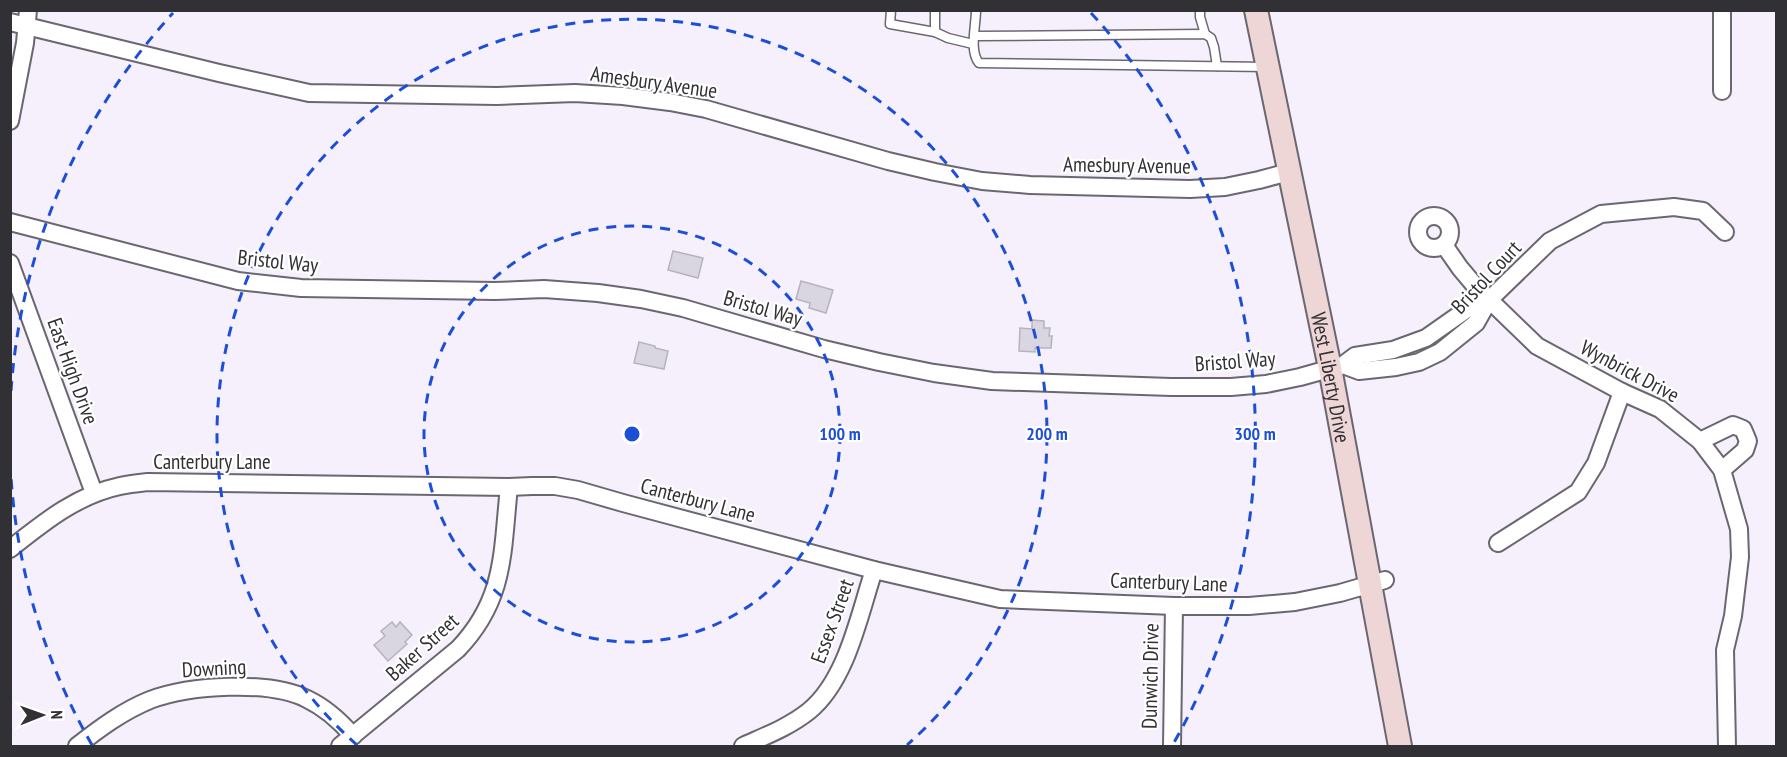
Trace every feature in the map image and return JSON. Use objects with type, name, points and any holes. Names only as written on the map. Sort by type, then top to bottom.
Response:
[{"type":"main road","name":"West Liberty Drive","points":[[1256,10],[1289,172],[1336,367],[1378,582],[1400,747]]},
{"type":"street","points":[[1722,10],[1722,91]]},
{"type":"street","points":[[10,121],[22,20]]},
{"type":"street","name":"Amesbury Avenue","points":[[22,20],[219,73],[309,93],[497,96],[575,93],[670,102],[706,109],[888,161],[982,181],[1030,185],[1190,189],[1225,187],[1289,172]]},
{"type":"street","name":"Bristol Court","points":[[1336,367],[1359,370],[1396,367],[1440,352],[1476,323],[1489,300],[1550,241],[1601,214],[1674,207],[1703,211],[1725,232]]},
{"type":"street","name":"Bristol Way","points":[[10,222],[207,273],[270,285],[302,288],[495,291],[544,289],[641,299],[683,308],[824,349],[879,362],[992,381],[1159,387],[1231,387],[1266,384],[1336,367],[1355,356],[1393,350],[1426,338],[1473,305],[1489,300]]},
{"type":"street","name":"Wynbrick Drive","points":[[1444,245],[1460,268],[1489,300],[1537,346],[1622,392],[1660,409],[1700,441],[1722,470],[1739,529],[1740,557],[1733,616],[1725,651],[1727,747]]},
{"type":"street","name":"East High Drive","points":[[10,263],[94,493]]},
{"type":"street","points":[[1497,543],[1578,492],[1596,463],[1622,392]]},
{"type":"street","points":[[1700,441],[1733,425],[1743,429],[1748,441],[1745,450],[1722,470]]},
{"type":"street","name":"Canterbury Lane","points":[[10,549],[69,505],[94,493],[148,482],[532,486],[578,490],[874,570],[1000,599],[1174,606],[1249,606],[1295,602],[1378,582]]},
{"type":"street","name":"Baker Street","points":[[346,741],[458,649],[482,620],[497,586],[501,567],[509,487]]},
{"type":"street","name":"Essex Street","points":[[743,747],[793,722],[809,711],[836,680],[874,570]]},
{"type":"street","name":"Dunwich Drive","points":[[1172,747],[1174,606]]},
{"type":"street","name":"Downing","points":[[77,747],[121,714],[150,700],[192,689],[214,687],[268,689],[307,698],[340,721],[346,741]]},
{"type":"lane","points":[[891,10],[890,24],[934,32],[948,38],[974,40],[1205,34],[1211,38],[1217,66]]},
{"type":"lane","points":[[934,10],[934,32]]},
{"type":"lane","points":[[976,10],[974,40],[975,57],[979,63],[1267,67]]},
{"type":"lane","points":[[1200,10],[1205,34]]},
{"type":"lane","points":[[1452,320],[1462,335]]},
{"type":"lane","points":[[1419,340],[1427,358]]},
{"type":"lane","points":[[1393,350],[1396,367]]},
{"type":"building","points":[[673,251],[703,258],[698,278],[668,270]]},
{"type":"building","points":[[801,281],[833,290],[826,313],[809,308],[810,303],[796,299]]},
{"type":"building","points":[[1032,320],[1044,321],[1044,328],[1050,328],[1051,348],[1035,348],[1035,352],[1019,351],[1020,328],[1032,329]]},
{"type":"building","points":[[639,342],[668,351],[664,369],[634,363]]},
{"type":"building","points":[[392,622],[396,627],[400,622],[412,635],[405,642],[407,644],[388,661],[374,645],[385,636],[381,631]]}]
